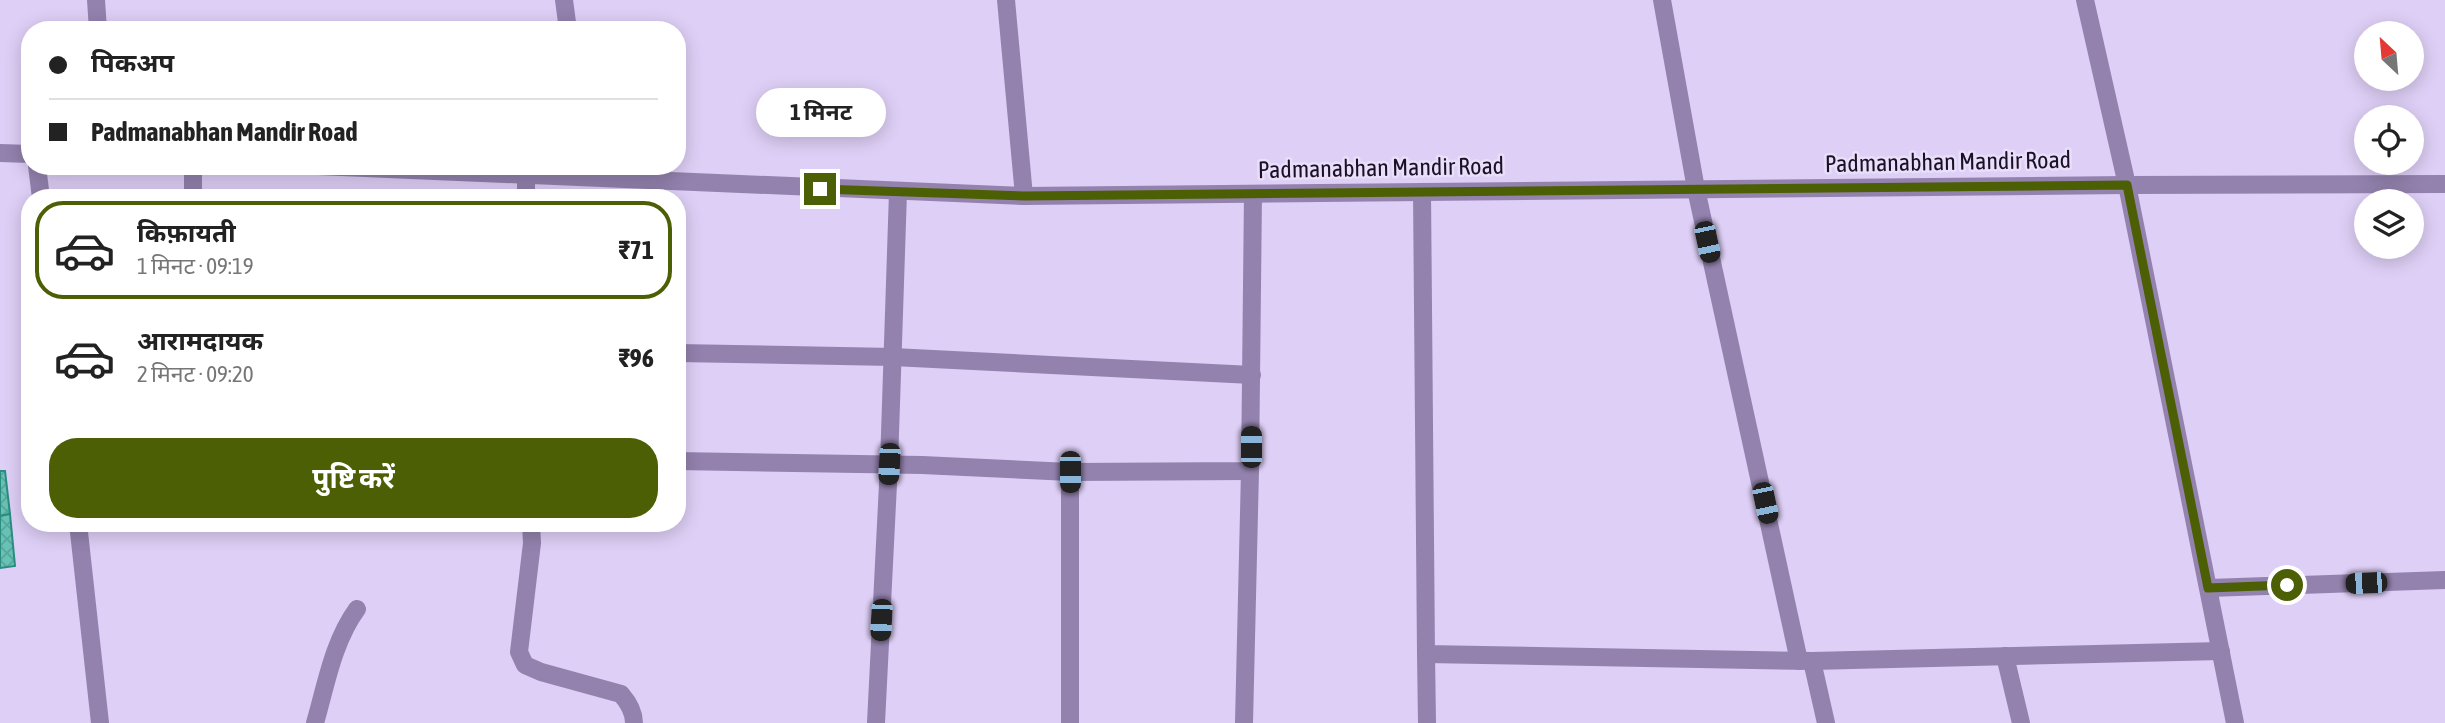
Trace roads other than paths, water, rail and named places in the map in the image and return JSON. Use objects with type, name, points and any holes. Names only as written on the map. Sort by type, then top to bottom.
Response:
[{"type":"street","points":[[96,0],[97,21]]},
{"type":"street","points":[[564,0],[567,21]]},
{"type":"street","points":[[1006,0],[1024,196]]},
{"type":"street","points":[[1662,0],[1696,189],[1805,661],[1826,723]]},
{"type":"street","points":[[2085,0],[2127,185],[2235,723]]},
{"type":"street","points":[[0,153],[21,154]]},
{"type":"street","points":[[526,175],[526,189]]},
{"type":"street","name":"Padmanabhan Mandir Road","points":[[630,175],[898,192],[1024,196],[2445,184]]},
{"type":"street","points":[[876,723],[889,464],[898,192]]},
{"type":"street","points":[[1422,192],[1427,723]]},
{"type":"street","points":[[1244,723],[1253,194]]},
{"type":"street","points":[[686,353],[893,357],[1252,375]]},
{"type":"street","points":[[686,461],[889,464],[1070,472],[1250,471]]},
{"type":"street","points":[[1070,472],[1070,723]]},
{"type":"street","points":[[79,532],[100,723]]},
{"type":"street","points":[[531,532],[519,652],[525,665],[621,694],[628,702],[634,723]]},
{"type":"street","points":[[2208,588],[2445,580]]},
{"type":"street","points":[[316,723],[337,648],[356,609]]},
{"type":"street","points":[[1426,654],[1805,661],[2221,651]]},
{"type":"street","points":[[2005,656],[2021,723]]}]
